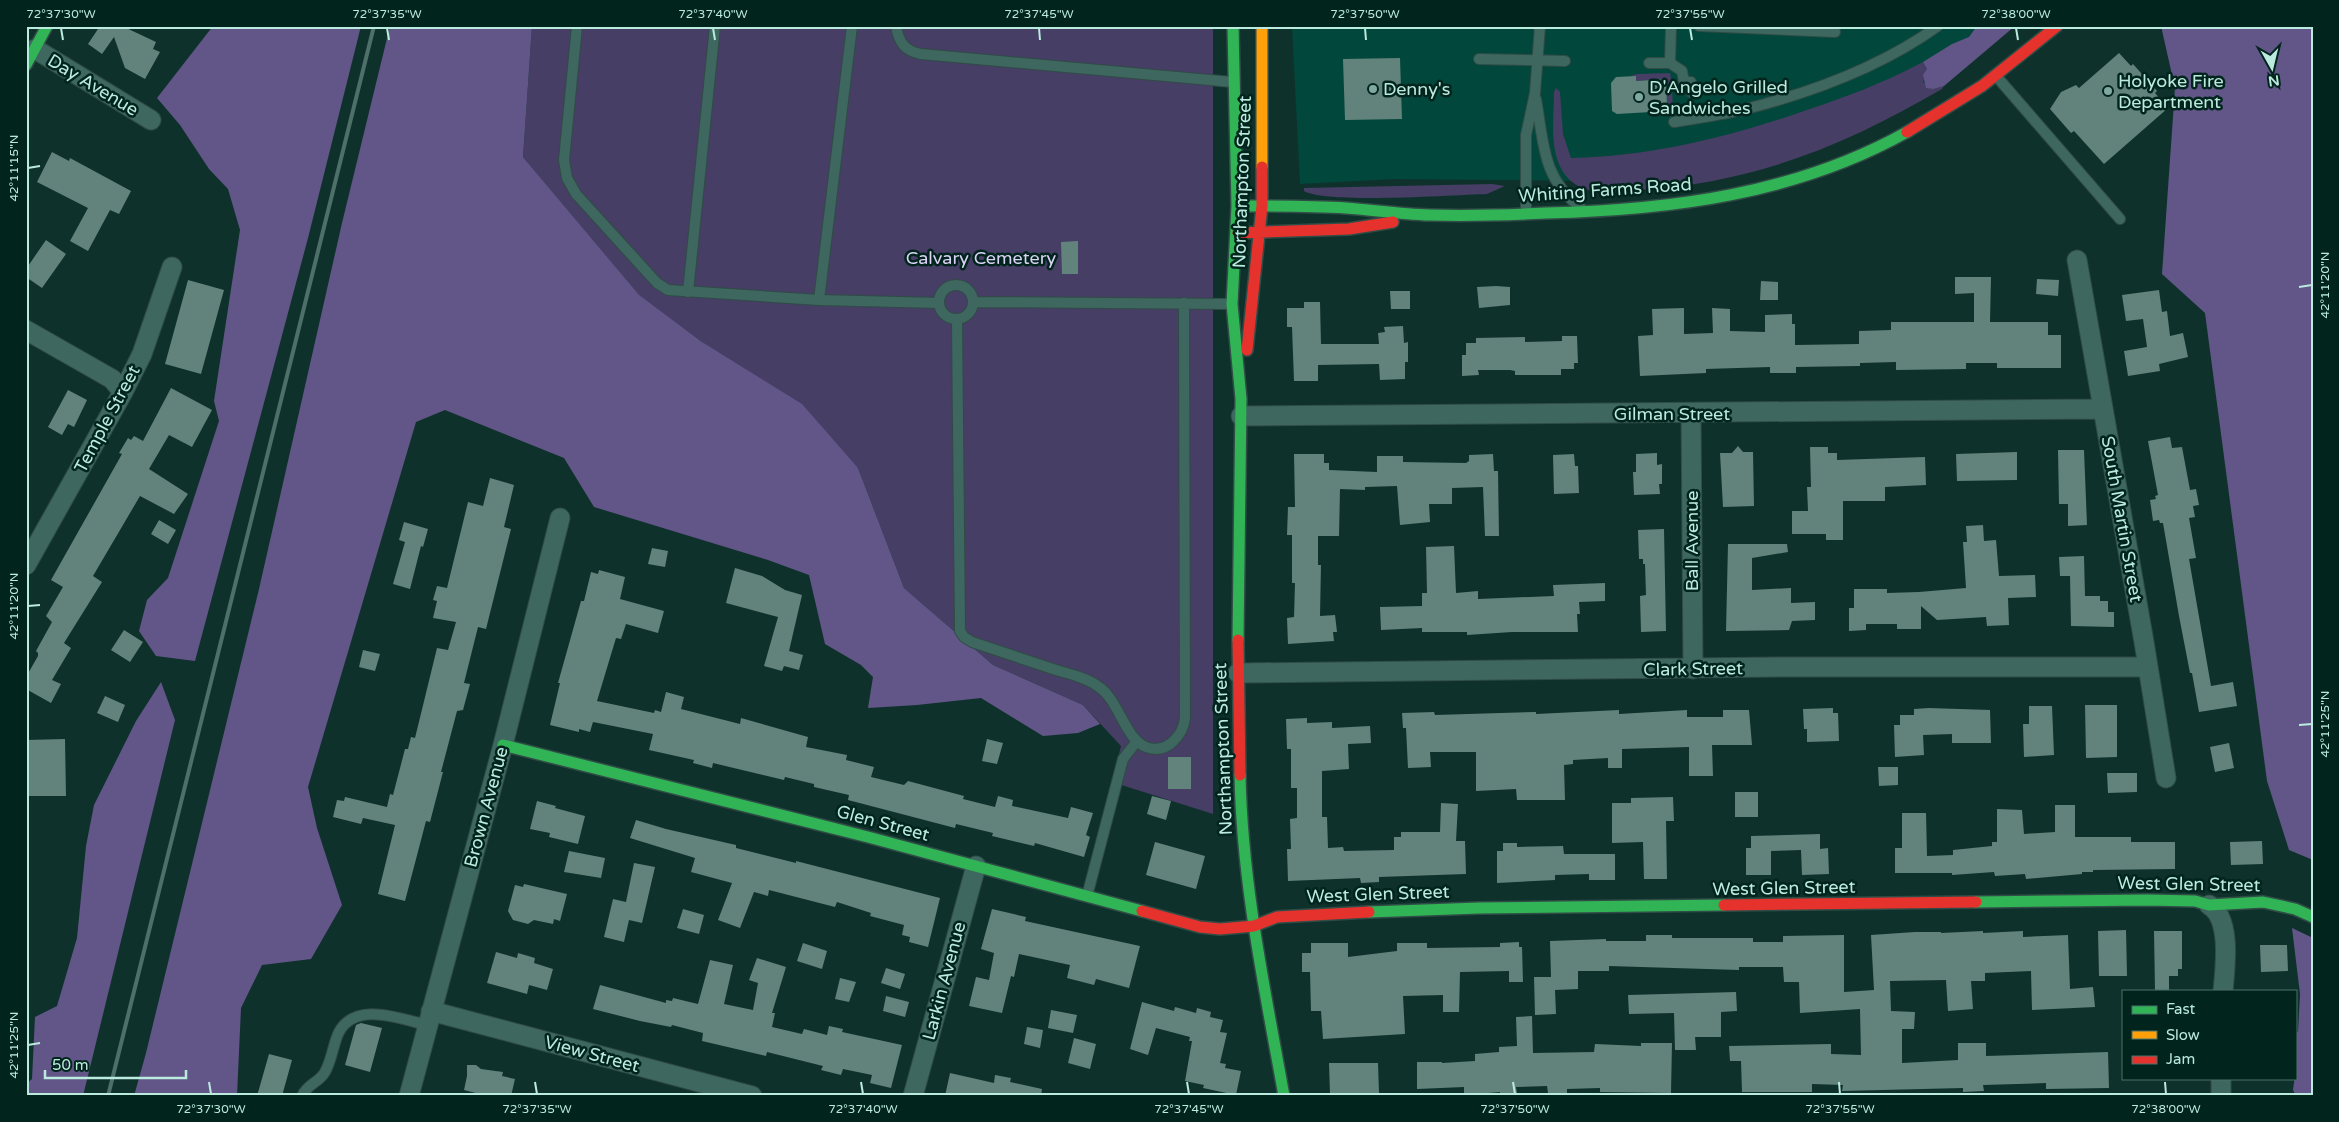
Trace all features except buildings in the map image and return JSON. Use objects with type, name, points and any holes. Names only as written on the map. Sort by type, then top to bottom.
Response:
[{"type":"main road","points":[[31,57],[47,26]]},
{"type":"main road","name":"Northampton Street","points":[[1233,26],[1237,206],[1232,304],[1241,407],[1238,673],[1238,753],[1241,820],[1254,926],[1284,1096]]},
{"type":"main road","name":"Northampton Street","points":[[1241,407],[1261,232],[1262,26]]},
{"type":"main road","name":"Whiting Farms Road","points":[[1237,206],[1344,208],[1438,215],[1526,214],[1661,207],[1721,198],[1806,176],[1893,140],[1950,108],[1997,76],[2057,26]]},
{"type":"main road","name":"Whiting Farms Road","points":[[1235,232],[1349,228],[1438,215]]},
{"type":"main road","name":"Glen Street","points":[[503,745],[868,837],[1200,927],[1220,929],[1254,926]]},
{"type":"main road","name":"West Glen Street","points":[[1254,926],[1277,917],[1309,914],[1479,908],[2148,900],[2195,901],[2209,905],[2263,902],[2295,909],[2313,917]]},
{"type":"street","name":"Day Avenue","points":[[31,57],[151,120]]},
{"type":"street","name":"South Martin Street","points":[[2077,260],[2166,778]]},
{"type":"street","name":"Temple Street","points":[[26,565],[123,392],[142,354],[172,267]]},
{"type":"street","points":[[26,330],[112,380],[123,392]]},
{"type":"street","name":"Gilman Street","points":[[1241,407],[1691,414],[2103,409]]},
{"type":"street","name":"Ball Avenue","points":[[1691,414],[1693,669]]},
{"type":"street","name":"Brown Avenue","points":[[409,1096],[503,745],[560,518]]},
{"type":"street","name":"Clark Street","points":[[1238,673],[2148,667]]},
{"type":"street","name":"Larkin Avenue","points":[[913,1096],[976,866]]},
{"type":"street","points":[[2209,905],[2218,912],[2223,931],[2225,963],[2223,990]]},
{"type":"street","name":"View Street","points":[[429,1018],[752,1096]]},
{"type":"street","points":[[2221,1096],[2222,1080]]},
{"type":"lane","points":[[577,26],[564,160],[570,184],[576,194],[657,283],[668,290],[688,292],[819,300],[939,303]]},
{"type":"lane","points":[[688,292],[715,26]]},
{"type":"lane","points":[[819,300],[852,26]]},
{"type":"lane","points":[[896,26],[900,42],[905,48],[921,54],[1235,82]]},
{"type":"lane","points":[[1526,214],[1526,135],[1536,93],[1540,26]]},
{"type":"lane","points":[[1670,63],[1671,26]]},
{"type":"lane","points":[[1699,26],[1835,32]]},
{"type":"lane","points":[[1674,122],[1745,110],[1874,66],[1919,40],[1938,26]]},
{"type":"lane","points":[[1479,59],[1565,61]]},
{"type":"lane","points":[[1649,63],[1670,63],[1682,71],[1684,82],[1691,82],[1691,92]]},
{"type":"lane","points":[[1997,76],[2120,219]]},
{"type":"lane","points":[[1536,93],[1550,171],[1566,194],[1587,212]]},
{"type":"lane","points":[[954,285],[970,291],[974,302],[971,312],[963,319],[958,320],[943,314],[939,303],[944,290],[954,285]]},
{"type":"lane","points":[[974,302],[1232,304]]},
{"type":"lane","points":[[958,320],[960,631],[964,637],[972,642],[1087,680],[1101,688],[1112,699],[1136,741],[1148,748],[1163,747],[1178,737],[1184,726],[1184,303]]},
{"type":"lane","points":[[1087,897],[1123,759],[1136,741]]},
{"type":"lane","points":[[302,1096],[306,1086],[319,1080],[326,1072],[339,1032],[349,1020],[358,1014],[429,1018]]},
{"type":"shaded area","points":[[213,26],[361,26],[308,238],[195,661],[156,656],[139,631],[147,600],[168,578],[219,421],[214,401],[240,230],[228,189],[209,169],[180,125],[157,98]]},
{"type":"shaded area","points":[[390,26],[532,26],[523,157],[639,295],[702,342],[802,404],[858,468],[904,588],[993,665],[1083,705],[1100,724],[1078,733],[1043,736],[981,698],[868,708],[873,677],[861,665],[825,644],[809,575],[768,560],[594,507],[564,458],[445,410],[416,422],[308,787],[317,828],[342,905],[311,959],[262,965],[241,1008],[237,1096],[134,1096],[259,589],[342,223]]},
{"type":"shaded area","points":[[1292,26],[2000,26],[1897,105],[1588,181],[1395,179],[1300,184]]},
{"type":"shaded area","points":[[1977,26],[2015,26],[1944,86],[1934,89],[1926,88],[1923,75],[1927,69],[1923,62],[1952,44],[1969,37]]},
{"type":"shaded area","points":[[2161,26],[2313,26],[2313,860],[2289,850],[2267,781],[2205,313],[2162,274],[2175,88]]},
{"type":"shaded area","points":[[161,682],[175,720],[83,1096],[26,1096],[26,1084],[32,1079],[35,1017],[57,1006],[77,938],[86,846],[94,805],[136,721]]},
{"type":"shaded area","points":[[2292,928],[2313,938],[2313,1096],[2296,1096],[2293,1090],[2294,1080],[2296,1080],[2296,1033],[2298,1032],[2300,994]]},
{"type":"green space","name":"Calvary Cemetery","points":[[532,26],[1213,26],[1213,814],[1112,782],[1121,746],[1083,705],[993,665],[904,588],[858,468],[702,342],[639,296],[523,157]]},
{"type":"green space","points":[[1923,62],[1927,69],[1923,82],[1934,89],[1944,86],[1942,89],[1905,110],[1832,145],[1796,159],[1720,179],[1680,186],[1599,192],[1581,188],[1566,176],[1560,167],[1554,147],[1554,92],[1556,88],[1560,92],[1563,134],[1571,158],[1601,157],[1688,144],[1744,130],[1848,96]]},
{"type":"green space","points":[[1670,73],[1672,84],[1666,84],[1666,79],[1636,81],[1636,76],[1630,76],[1637,74]]},
{"type":"green space","points":[[1666,88],[1672,88],[1673,109],[1670,113],[1656,113],[1656,106],[1667,106]]},
{"type":"green space","points":[[1492,184],[1505,186],[1487,194],[1391,198],[1337,197],[1316,195],[1304,191],[1304,188]]},
{"type":"railway","points":[[108,1096],[374,26]]},
{"type":"traffic: fast","points":[[26,65],[47,26]]},
{"type":"traffic: fast","points":[[1233,26],[1237,206],[1232,304],[1241,399],[1238,640]]},
{"type":"traffic: fast","points":[[1240,206],[1333,207],[1458,215],[1502,215],[1640,208],[1732,195],[1777,184],[1865,153],[1907,132]]},
{"type":"traffic: fast","points":[[503,745],[868,837],[1142,911]]},
{"type":"traffic: fast","points":[[1240,775],[1245,856],[1250,896],[1262,976],[1284,1096]]},
{"type":"traffic: fast","points":[[1976,902],[2148,900],[2195,901],[2209,905],[2263,902],[2295,909],[2313,917]]},
{"type":"traffic: fast","points":[[1369,912],[1479,908],[1724,905]]},
{"type":"traffic: slow","points":[[1262,26],[1262,167]]},
{"type":"traffic: jam","points":[[1907,132],[1982,86],[2057,26]]},
{"type":"traffic: jam","points":[[1247,350],[1262,206],[1262,167]]},
{"type":"traffic: jam","points":[[1238,233],[1349,229],[1393,222]]},
{"type":"traffic: jam","points":[[1238,640],[1240,775]]},
{"type":"traffic: jam","points":[[1724,905],[1976,902]]},
{"type":"traffic: jam","points":[[1142,911],[1200,927],[1220,929],[1254,926],[1277,917],[1369,912]]},
{"type":"place","name":"Denny's","points":[[1373,89]]},
{"type":"place","name":"Holyoke Fire Department","points":[[2108,91]]},
{"type":"place","name":"D'Angelo Grilled Sandwiches","points":[[1639,97]]}]
